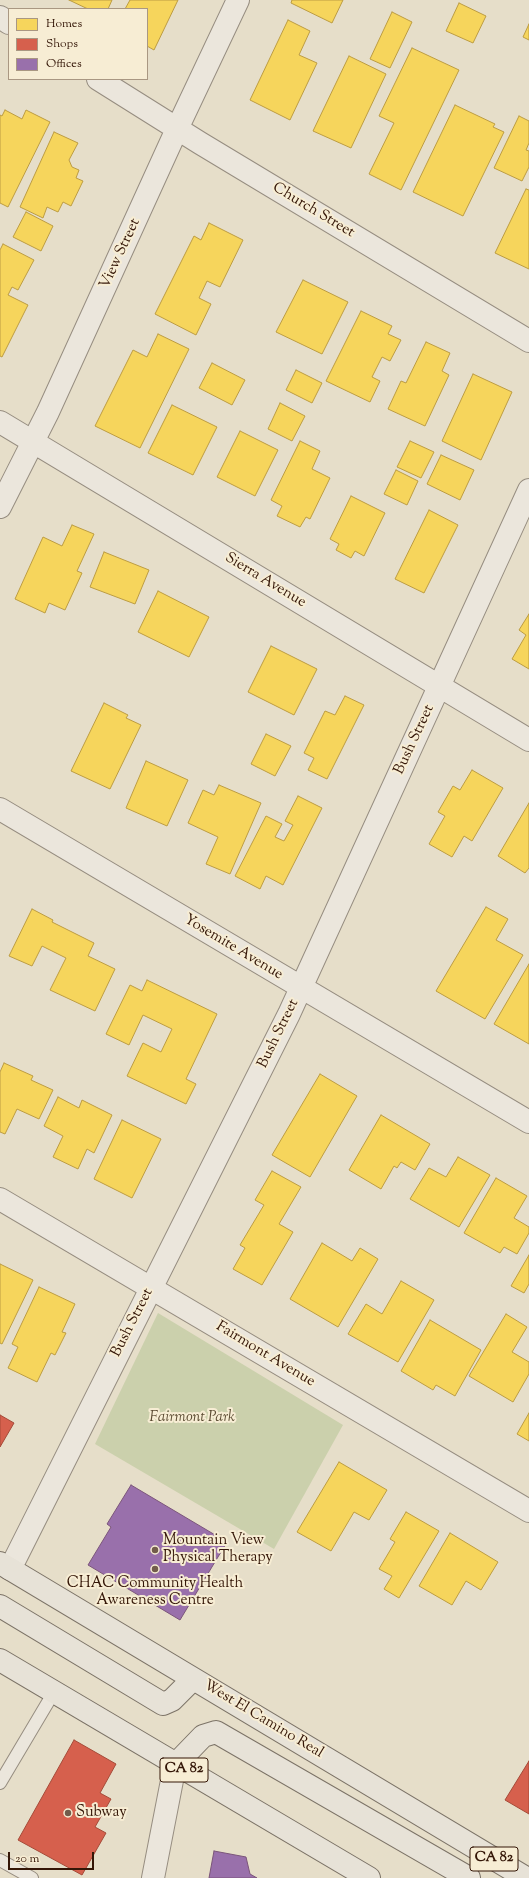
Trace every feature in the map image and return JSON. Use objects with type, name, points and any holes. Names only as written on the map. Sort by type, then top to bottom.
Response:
[{"type":"main road","name":"West El Camino Real","points":[[5,1566],[526,1878]]},
{"type":"main road","points":[[0,1606],[163,1704],[172,1700],[193,1678]]},
{"type":"main road","name":"CA 82","points":[[0,1660],[369,1878]]},
{"type":"main road","points":[[176,1765],[203,1736],[216,1732],[469,1878]]},
{"type":"street","name":"View Street","points":[[0,507],[33,441],[238,0]]},
{"type":"street","name":"Church Street","points":[[100,80],[177,129],[529,341]]},
{"type":"street","name":"Sierra Avenue","points":[[0,422],[529,740]]},
{"type":"street","name":"Bush Street","points":[[5,1566],[151,1288],[301,988],[529,490]]},
{"type":"street","name":"Yosemite Avenue","points":[[0,809],[529,1122]]},
{"type":"street","name":"Fairmont Avenue","points":[[0,1199],[529,1511]]},
{"type":"street","points":[[153,1878],[176,1765]]},
{"type":"lane","points":[[0,1783],[54,1692]]},
{"type":"lane","points":[[0,1860],[32,1878]]},
{"type":"green space","name":"Fairmont Park","points":[[158,1313],[343,1425],[274,1549],[95,1444]]},
{"type":"building: Homes","points":[[69,0],[112,0],[108,8],[86,8]]},
{"type":"building: Homes","points":[[130,0],[178,0],[154,50],[148,47],[148,8],[126,8]]},
{"type":"building: Homes","points":[[292,0],[343,0],[332,23],[291,3]]},
{"type":"building: Homes","points":[[459,3],[486,16],[473,43],[446,31]]},
{"type":"building: Homes","points":[[392,12],[412,22],[390,68],[370,59]]},
{"type":"building: Homes","points":[[288,20],[310,31],[299,55],[317,63],[290,120],[250,100]]},
{"type":"building: Homes","points":[[529,24],[529,40],[523,37]]},
{"type":"building: Homes","points":[[412,48],[459,70],[401,190],[369,174],[394,123],[379,116]]},
{"type":"building: Homes","points":[[349,56],[386,74],[351,148],[313,131]]},
{"type":"building: Homes","points":[[455,105],[495,124],[493,127],[504,132],[463,216],[413,192]]},
{"type":"building: Homes","points":[[5,110],[22,119],[26,110],[50,122],[8,207],[0,203],[0,115],[2,116]]},
{"type":"building: Homes","points":[[519,116],[529,121],[529,143],[526,150],[529,151],[529,167],[522,181],[494,168]]},
{"type":"building: Homes","points":[[54,132],[78,143],[69,160],[72,167],[79,170],[76,178],[83,181],[71,206],[63,202],[58,212],[47,207],[43,218],[20,207]]},
{"type":"building: Homes","points":[[526,189],[529,190],[529,269],[495,253]]},
{"type":"building: Homes","points":[[26,212],[53,226],[41,251],[13,237]]},
{"type":"building: Homes","points":[[209,223],[243,240],[220,287],[207,281],[199,298],[211,304],[196,335],[155,314],[194,236],[201,240]]},
{"type":"building: Homes","points":[[3,244],[34,260],[18,290],[12,287],[8,295],[28,305],[2,357],[0,356],[0,250]]},
{"type":"building: Homes","points":[[303,280],[348,302],[322,354],[276,332]]},
{"type":"building: Homes","points":[[361,311],[392,326],[388,334],[401,340],[390,361],[382,357],[372,377],[380,381],[370,402],[326,381]]},
{"type":"building: Homes","points":[[158,334],[189,349],[140,448],[95,426],[133,350],[147,357]]},
{"type":"building: Homes","points":[[426,342],[450,353],[442,371],[449,375],[425,426],[388,409],[401,381],[406,383]]},
{"type":"building: Homes","points":[[212,363],[245,380],[232,405],[199,388]]},
{"type":"building: Homes","points":[[296,370],[322,383],[312,403],[286,390]]},
{"type":"building: Homes","points":[[473,374],[512,392],[481,460],[442,441]]},
{"type":"building: Homes","points":[[280,403],[305,416],[292,441],[268,429]]},
{"type":"building: Homes","points":[[172,405],[217,427],[193,475],[148,453]]},
{"type":"building: Homes","points":[[240,431],[278,450],[255,496],[217,477]]},
{"type":"building: Homes","points":[[300,441],[320,451],[312,469],[330,478],[310,519],[306,517],[300,527],[277,516],[282,506],[271,500]]},
{"type":"building: Homes","points":[[410,441],[434,452],[421,478],[397,467]]},
{"type":"building: Homes","points":[[441,455],[474,470],[460,500],[427,484]]},
{"type":"building: Homes","points":[[396,470],[418,481],[407,505],[384,494]]},
{"type":"building: Homes","points":[[351,496],[385,513],[364,556],[355,551],[351,558],[336,550],[339,544],[330,539]]},
{"type":"building: Homes","points":[[429,510],[458,525],[424,593],[395,579]]},
{"type":"building: Homes","points":[[72,525],[94,534],[77,571],[82,573],[65,610],[49,603],[45,613],[15,599],[43,537],[62,546]]},
{"type":"building: Homes","points":[[104,552],[149,570],[135,604],[90,587]]},
{"type":"building: Homes","points":[[158,591],[209,617],[189,657],[138,632]]},
{"type":"building: Homes","points":[[529,614],[529,669],[512,659],[526,635],[519,630]]},
{"type":"building: Homes","points":[[271,646],[317,669],[294,715],[248,692]]},
{"type":"building: Homes","points":[[345,696],[364,705],[327,779],[308,770],[314,758],[304,753],[325,711],[335,715]]},
{"type":"building: Homes","points":[[104,703],[128,715],[126,718],[141,725],[110,789],[71,771]]},
{"type":"building: Homes","points":[[266,734],[291,746],[275,776],[251,764]]},
{"type":"building: Homes","points":[[146,761],[188,780],[167,826],[126,808]]},
{"type":"building: Homes","points":[[472,770],[503,788],[472,841],[464,836],[452,857],[429,844],[445,816],[438,812],[453,786],[460,790]]},
{"type":"building: Homes","points":[[219,785],[261,803],[230,874],[206,864],[218,837],[188,823],[203,790],[214,795]]},
{"type":"building: Homes","points":[[298,796],[322,808],[283,885],[266,876],[260,889],[235,876],[266,816],[282,824],[275,837],[284,841],[293,825],[285,821]]},
{"type":"building: Homes","points":[[529,803],[529,868],[525,873],[498,856]]},
{"type":"building: Homes","points":[[486,907],[508,919],[496,940],[523,955],[485,1019],[436,991]]},
{"type":"building: Homes","points":[[32,909],[53,920],[52,922],[94,943],[88,956],[115,969],[95,1011],[50,990],[66,958],[42,946],[32,966],[9,956]]},
{"type":"building: Homes","points":[[529,964],[529,1044],[494,1024]]},
{"type":"building: Homes","points":[[147,980],[217,1014],[186,1079],[196,1084],[186,1104],[127,1076],[143,1043],[161,1052],[172,1029],[143,1015],[129,1045],[106,1034],[130,985],[142,991]]},
{"type":"building: Homes","points":[[4,1063],[33,1076],[31,1080],[53,1090],[39,1119],[17,1109],[5,1134],[0,1132],[0,1072]]},
{"type":"building: Homes","points":[[320,1074],[357,1096],[310,1177],[272,1155]]},
{"type":"building: Homes","points":[[58,1097],[79,1108],[82,1100],[112,1115],[94,1153],[87,1149],[78,1169],[53,1157],[63,1136],[44,1126]]},
{"type":"building: Homes","points":[[381,1115],[430,1144],[415,1170],[401,1162],[397,1168],[394,1166],[381,1189],[349,1170]]},
{"type":"building: Homes","points":[[122,1120],[161,1139],[132,1198],[94,1179]]},
{"type":"building: Homes","points":[[458,1157],[490,1175],[459,1227],[410,1199],[429,1168],[446,1177]]},
{"type":"building: Homes","points":[[272,1171],[301,1187],[279,1224],[293,1232],[262,1285],[233,1269],[245,1248],[240,1245],[264,1205],[255,1200]]},
{"type":"building: Homes","points":[[496,1178],[527,1196],[514,1218],[529,1227],[529,1233],[517,1254],[504,1247],[500,1253],[464,1233]]},
{"type":"building: Homes","points":[[322,1243],[352,1261],[360,1248],[378,1259],[338,1327],[290,1299]]},
{"type":"building: Homes","points":[[529,1255],[529,1284],[524,1293],[511,1286]]},
{"type":"building: Homes","points":[[0,1264],[33,1280],[2,1344],[0,1343]]},
{"type":"building: Homes","points":[[401,1281],[434,1300],[398,1362],[348,1334],[366,1304],[382,1314]]},
{"type":"building: Homes","points":[[39,1287],[75,1304],[62,1332],[66,1333],[55,1355],[51,1353],[37,1382],[8,1368],[18,1347],[12,1344]]},
{"type":"building: Homes","points":[[506,1314],[527,1327],[512,1352],[529,1362],[529,1374],[513,1402],[469,1376]]},
{"type":"building: Homes","points":[[430,1320],[481,1350],[455,1396],[436,1385],[433,1390],[401,1371]]},
{"type":"building: Homes","points":[[529,1413],[529,1441],[517,1434]]},
{"type":"building: Homes","points":[[339,1462],[387,1490],[369,1520],[354,1512],[331,1551],[297,1532]]},
{"type":"building: Homes","points":[[406,1512],[439,1531],[399,1598],[384,1589],[392,1576],[379,1569],[395,1542],[390,1539]]},
{"type":"building: Homes","points":[[450,1533],[498,1562],[481,1590],[466,1581],[452,1605],[419,1586]]},
{"type":"building: Shops","points":[[0,1415],[14,1423],[0,1447]]},
{"type":"building: Shops","name":"Subway","points":[[74,1740],[116,1764],[100,1793],[111,1799],[95,1827],[106,1833],[82,1875],[18,1840]]},
{"type":"building: Shops","points":[[529,1761],[529,1814],[505,1800]]},
{"type":"building: Offices","points":[[131,1485],[227,1542],[180,1620],[88,1565],[111,1527],[107,1524]]},
{"type":"building: Offices","points":[[214,1851],[246,1857],[250,1874],[257,1878],[209,1878]]},
{"type":"place","name":"Mountain View Physical Therapy","points":[[155,1550]]},
{"type":"place","name":"CHAC Community Health Awareness Centre","points":[[155,1569]]},
{"type":"place","name":"Subway","points":[[68,1813]]}]
